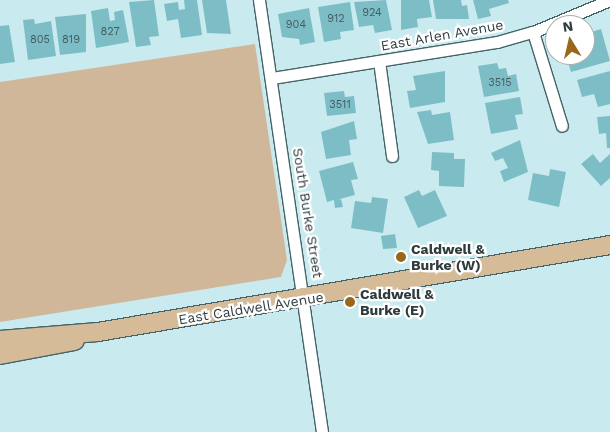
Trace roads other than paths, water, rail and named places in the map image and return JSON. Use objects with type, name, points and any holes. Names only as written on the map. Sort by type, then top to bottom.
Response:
[{"type":"main road","name":"East Caldwell Avenue","points":[[0,340],[98,332],[306,299],[610,245]]},
{"type":"main road","name":"East Caldwell Avenue","points":[[0,355],[69,343],[98,332]]},
{"type":"street","name":"South Burke Street","points":[[259,0],[306,299],[322,432]]},
{"type":"street","name":"East Arlen Avenue","points":[[272,78],[379,62],[533,32],[610,0]]},
{"type":"street","points":[[533,32],[562,126]]},
{"type":"street","points":[[379,62],[392,156]]},
{"type":"place","name":"Caldwell & Burke (W)","points":[[401,257]]},
{"type":"place","name":"Caldwell & Burke (E)","points":[[350,302]]}]
